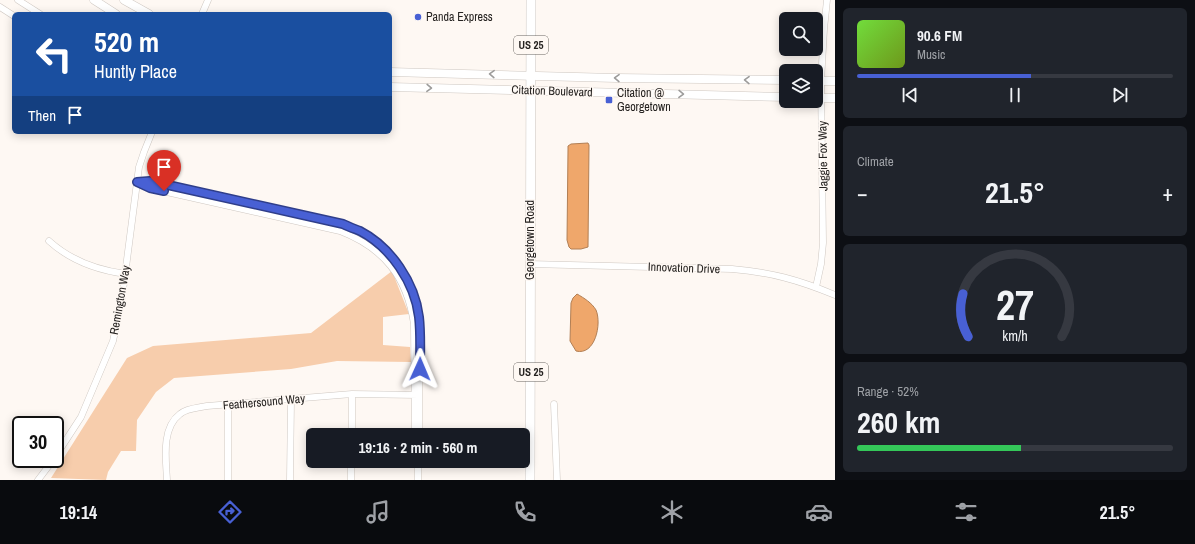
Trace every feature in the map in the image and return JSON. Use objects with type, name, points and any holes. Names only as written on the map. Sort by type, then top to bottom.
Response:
[{"type":"main road","points":[[94,0],[113,12]]},
{"type":"main road","points":[[124,0],[145,12]]},
{"type":"main road","name":"Georgetown Road","points":[[530,480],[531,0]]},
{"type":"main road","name":"Citation Boulevard","points":[[392,72],[616,78],[779,80]]},
{"type":"main road","points":[[823,81],[835,81]]},
{"type":"main road","name":"Citation Boulevard","points":[[392,87],[779,97]]},
{"type":"main road","points":[[823,98],[835,98]]},
{"type":"street","points":[[18,0],[37,12]]},
{"type":"street","points":[[203,12],[208,0]]},
{"type":"street","name":"Jaggie Fox Way","points":[[821,64],[827,0]]},
{"type":"street","points":[[0,7],[12,15]]},
{"type":"street","name":"Jaggie Fox Way","points":[[816,287],[821,264],[823,243],[819,108]]},
{"type":"street","name":"Remington Way","points":[[64,443],[81,417],[113,341],[126,274],[139,167],[151,134]]},
{"type":"street","points":[[137,182],[150,181],[343,224],[361,232],[375,241],[396,263],[411,289],[417,306],[420,331],[415,428]]},
{"type":"street","points":[[49,241],[60,251],[74,260],[107,272],[126,274]]},
{"type":"street","name":"Innovation Drive","points":[[530,264],[732,269],[773,274],[816,287],[835,295]]},
{"type":"street","points":[[352,394],[352,428]]},
{"type":"street","name":"Feathersound Way","points":[[167,480],[167,435],[171,424],[180,414],[190,409],[207,406],[352,394],[417,395]]},
{"type":"street","points":[[417,395],[419,428]]},
{"type":"street","points":[[290,480],[291,400]]},
{"type":"street","points":[[554,404],[557,480]]},
{"type":"street","points":[[228,405],[228,480]]},
{"type":"street","name":"Remington Way","points":[[38,480],[47,468]]},
{"type":"street","points":[[351,468],[351,480]]},
{"type":"street","points":[[418,468],[418,480]]},
{"type":"shaded area","points":[[588,143],[588,247],[571,249],[567,240],[568,146],[571,144]]},
{"type":"shaded area","points":[[392,271],[409,314],[383,317],[383,345],[410,347],[411,362],[337,361],[291,369],[174,378],[156,392],[137,420],[136,451],[121,451],[108,472],[106,480],[51,478],[57,468],[64,468],[64,457],[127,358],[153,346],[311,333]]},
{"type":"shaded area","points":[[577,294],[592,305],[598,316],[595,338],[588,349],[583,351],[576,351],[570,341],[571,303]]},
{"type":"place","name":"Panda Express","points":[[418,17]]},
{"type":"place","name":"Citation @ Georgetown","points":[[609,100]]},
{"type":"route","points":[[164,191],[150,188],[137,182],[150,181],[303,214],[343,224],[361,232],[375,241],[396,263],[411,289],[417,306],[420,331],[420,369]]}]
